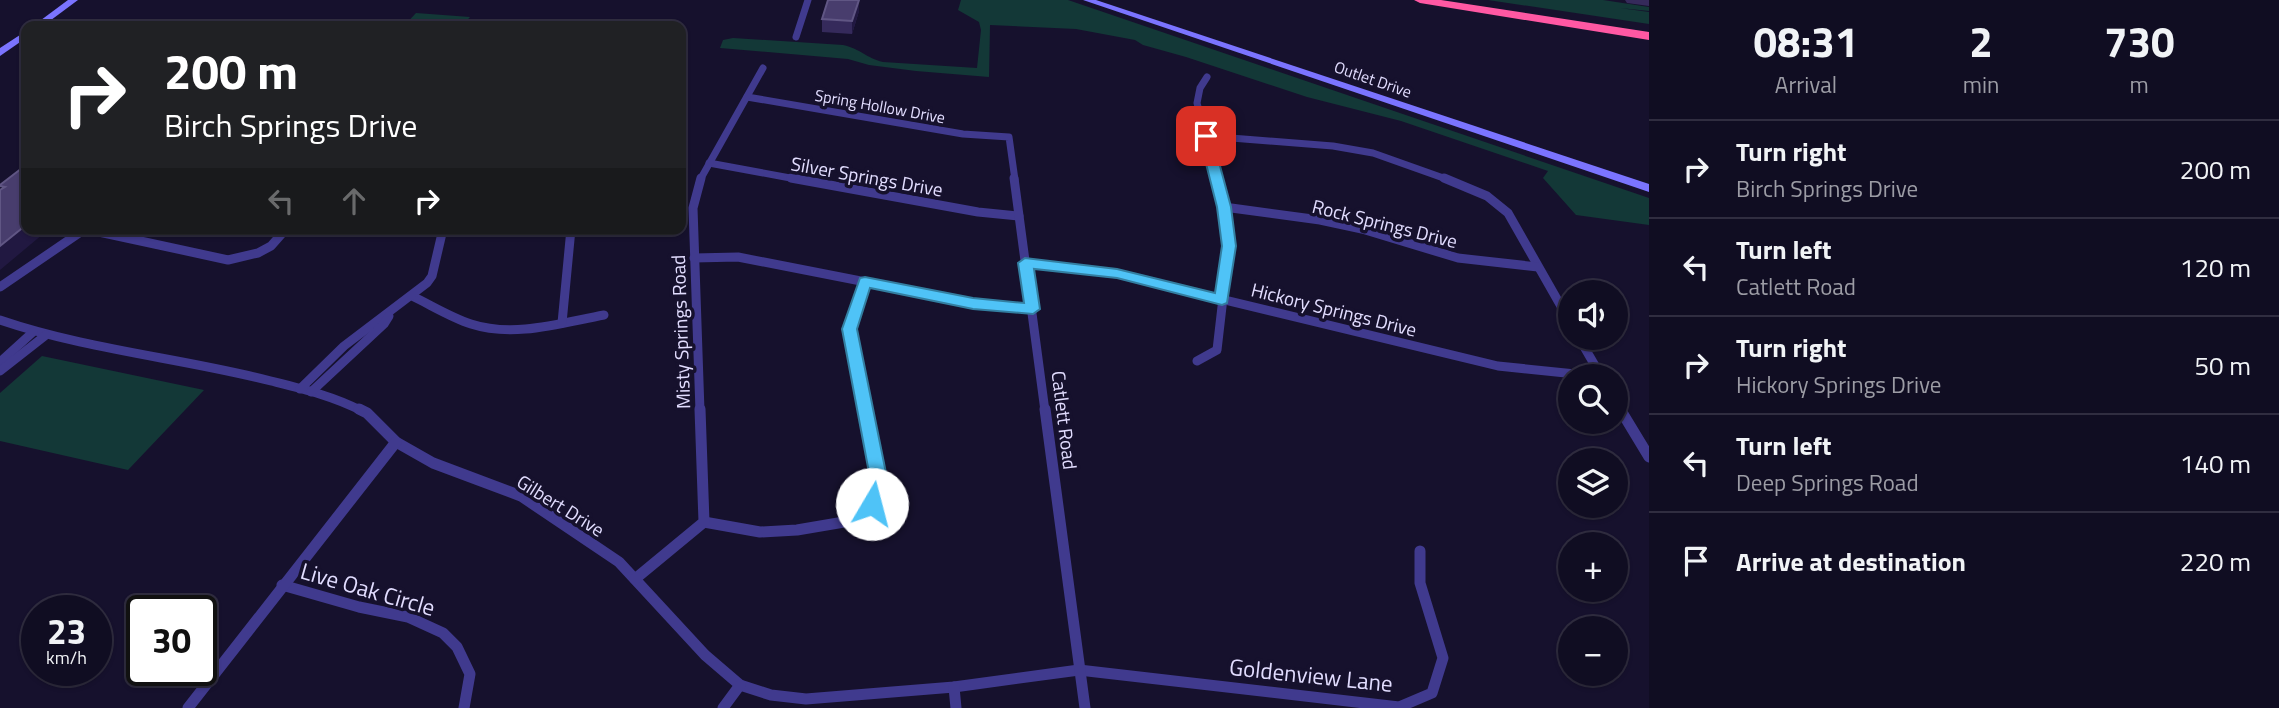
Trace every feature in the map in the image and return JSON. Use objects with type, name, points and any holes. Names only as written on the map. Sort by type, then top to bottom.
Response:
[{"type":"highway","points":[[1420,0],[1649,36]]},
{"type":"highway","points":[[1463,0],[1649,28]]},
{"type":"street","points":[[44,21],[74,0]]},
{"type":"street","points":[[796,37],[808,0]]},
{"type":"street","name":"Outlet Drive","points":[[1087,0],[1649,188]]},
{"type":"street","points":[[0,53],[21,38]]},
{"type":"street","name":"Misty Springs Road","points":[[704,522],[693,208],[698,184],[763,68]]},
{"type":"street","points":[[1197,361],[1217,350],[1229,246],[1224,207],[1197,103],[1200,88],[1207,77]]},
{"type":"street","name":"Spring Hollow Drive","points":[[747,97],[963,134],[1009,137]]},
{"type":"street","points":[[1206,136],[1333,146],[1373,153],[1464,185],[1487,196],[1508,213],[1558,301]]},
{"type":"street","name":"Catlett Road","points":[[1009,137],[1085,708]]},
{"type":"street","name":"Silver Springs Drive","points":[[709,163],[978,212],[1019,215]]},
{"type":"street","name":"Rock Springs Drive","points":[[1224,207],[1320,220],[1362,229],[1458,258],[1538,267]]},
{"type":"street","points":[[0,287],[76,235]]},
{"type":"street","points":[[113,235],[228,260],[258,253],[271,246],[281,235]]},
{"type":"street","points":[[306,390],[384,324],[390,313],[432,276],[442,235]]},
{"type":"street","points":[[562,323],[570,235]]},
{"type":"street","points":[[694,258],[738,257],[973,303],[1033,309]]},
{"type":"street","name":"Hickory Springs Drive","points":[[1025,263],[1117,274],[1498,366],[1558,372]]},
{"type":"street","points":[[635,579],[704,522],[760,532],[797,530],[844,522],[872,504],[878,478],[850,329],[865,282]]},
{"type":"street","points":[[412,296],[481,326],[535,328],[604,315]]},
{"type":"street","name":"Gilbert Drive","points":[[0,320],[33,332],[336,398],[366,413],[396,442],[433,463],[521,496],[620,562],[705,655],[740,685],[771,695],[806,699],[954,687],[1079,670]]},
{"type":"street","points":[[0,362],[33,332]]},
{"type":"street","points":[[0,371],[46,335]]},
{"type":"street","points":[[1628,422],[1649,457]]},
{"type":"street","name":"Live Oak Circle","points":[[188,708],[396,442]]},
{"type":"street","name":"Goldenview Lane","points":[[1079,670],[1399,707],[1432,692],[1443,659],[1420,583],[1420,551]]},
{"type":"street","name":"Live Oak Circle","points":[[282,586],[408,618],[443,633],[457,647],[470,674],[464,708]]},
{"type":"street","points":[[723,708],[740,685]]},
{"type":"street","points":[[954,687],[956,708]]},
{"type":"green space","points":[[961,0],[1068,0],[1649,198],[1649,225],[1576,215],[1543,178],[1548,171],[1401,121],[1307,97],[1143,45],[1135,40],[1076,29],[990,25],[989,77],[869,65],[848,59],[720,48],[723,40],[733,38],[843,45],[883,62],[977,68],[981,30],[979,22],[958,10]]},
{"type":"green space","points":[[1488,0],[1603,0],[1649,7],[1649,11],[1620,8],[1649,12],[1649,24]]},
{"type":"green space","points":[[416,13],[470,17],[466,21],[409,21]]},
{"type":"green space","points":[[42,356],[204,390],[128,470],[0,441],[0,393]]},
{"type":"building","points":[[828,0],[859,0],[852,21],[822,19]]},
{"type":"building","points":[[21,169],[21,229],[0,246],[0,190],[5,187],[0,185]]},
{"type":"route","points":[[872,504],[878,478],[850,329],[865,282],[973,303],[1033,309],[1025,263],[1117,274],[1222,300],[1229,246],[1224,207],[1206,136]]}]
